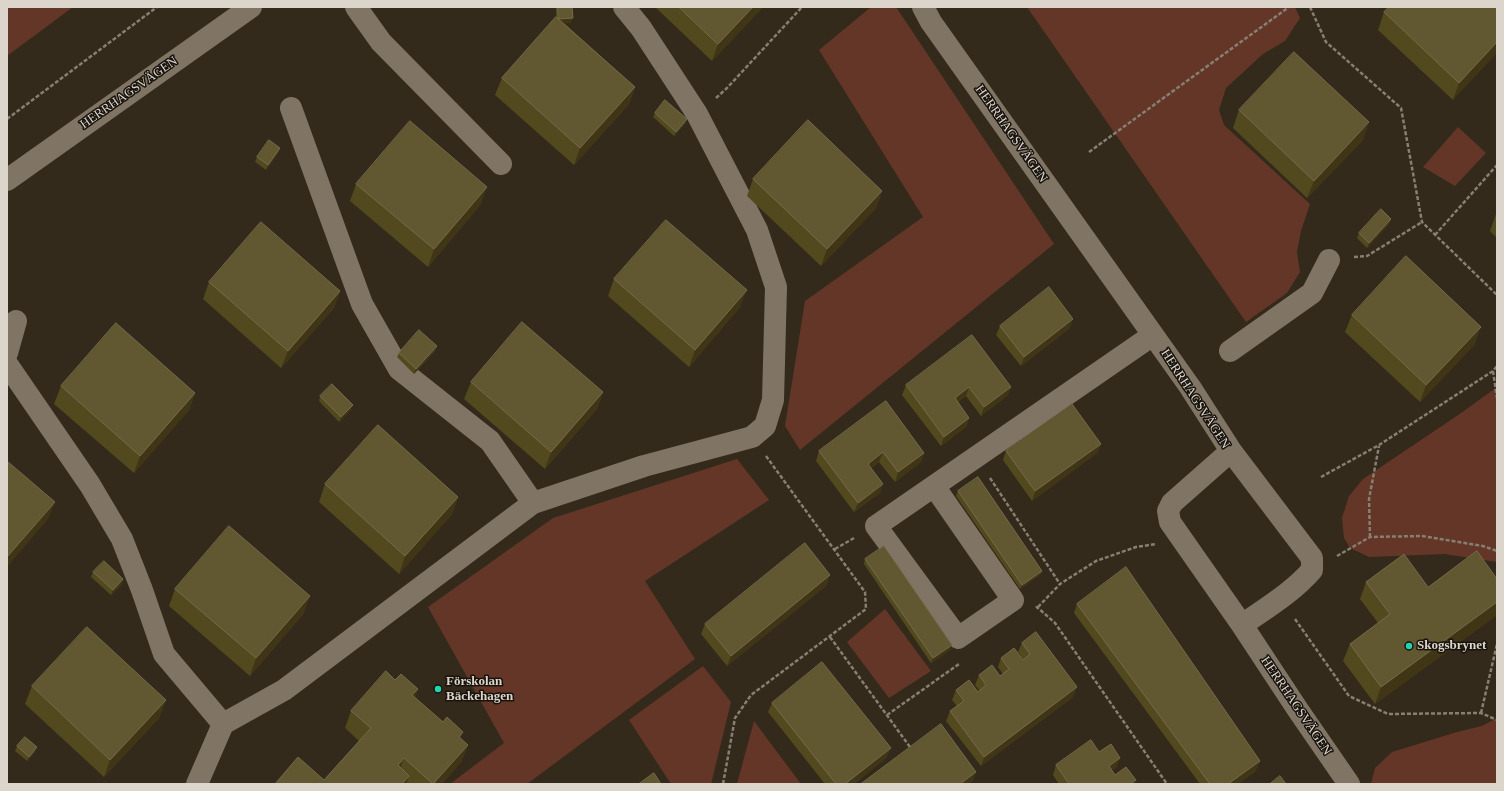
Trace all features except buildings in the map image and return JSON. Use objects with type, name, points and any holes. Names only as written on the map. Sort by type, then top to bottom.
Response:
[{"type":"street","name":"HERRHAGSVÄGEN","points":[[7,180],[251,7]]},
{"type":"street","points":[[356,7],[381,42],[501,164]]},
{"type":"street","points":[[197,784],[223,724],[284,690],[533,503],[644,466],[752,437],[765,426],[773,400],[776,287],[757,230],[697,114],[641,28],[624,7]]},
{"type":"street","name":"HERRHAGSVÄGEN","points":[[923,7],[931,22],[1190,387],[1231,451],[1172,503],[1168,511],[1168,517],[1183,542],[1242,625],[1349,784]]},
{"type":"street","points":[[291,108],[362,304],[400,369],[490,441],[533,503]]},
{"type":"street","points":[[1230,351],[1312,293],[1329,260]]},
{"type":"street","points":[[7,353],[16,321]]},
{"type":"street","points":[[934,486],[1013,600],[958,638],[876,526],[976,457],[1153,335]]},
{"type":"street","points":[[7,364],[90,485],[122,539],[142,590],[164,654],[223,724]]},
{"type":"street","points":[[1231,451],[1312,558],[1312,570],[1280,598],[1242,625]]},
{"type":"path","points":[[7,119],[157,7]]},
{"type":"path","points":[[697,114],[727,88],[802,7]]},
{"type":"path","points":[[1089,152],[1289,7]]},
{"type":"path","points":[[1310,7],[1326,42],[1401,108],[1422,222],[1497,295]]},
{"type":"path","points":[[1435,235],[1497,165]]},
{"type":"path","points":[[1329,260],[1367,256],[1422,222]]},
{"type":"path","points":[[1321,477],[1379,445],[1493,371],[1497,366]]},
{"type":"path","points":[[1493,371],[1497,398]]},
{"type":"path","points":[[724,784],[735,718],[751,695],[866,609],[865,592],[752,437]]},
{"type":"path","points":[[1370,537],[1369,499],[1379,445]]},
{"type":"path","points":[[976,457],[1060,584]]},
{"type":"path","points":[[1312,570],[1370,537],[1422,536],[1483,546],[1497,551]]},
{"type":"path","points":[[1031,612],[1038,607],[1060,584],[1096,561],[1136,546],[1183,542]]},
{"type":"path","points":[[1280,598],[1349,696],[1388,714],[1481,713],[1497,720]]},
{"type":"path","points":[[1038,607],[1056,622],[1167,784]]},
{"type":"path","points":[[830,637],[910,747]]},
{"type":"path","points":[[1481,713],[1497,644]]},
{"type":"path","points":[[887,715],[962,661]]},
{"type":"shaded area","points":[[7,7],[73,7],[7,56]]},
{"type":"shaded area","points":[[871,7],[896,7],[1054,244],[800,450],[785,426],[805,301],[923,217],[819,50]]},
{"type":"shaded area","points":[[1027,7],[1295,7],[1300,18],[1285,41],[1263,54],[1226,88],[1219,110],[1224,125],[1310,204],[1301,231],[1297,252],[1300,272],[1287,293],[1246,322]]},
{"type":"shaded area","points":[[1458,127],[1486,153],[1455,186],[1423,167]]},
{"type":"shaded area","points":[[1497,387],[1497,562],[1444,554],[1369,557],[1350,548],[1344,538],[1342,518],[1349,496],[1363,479]]},
{"type":"shaded area","points":[[737,459],[769,500],[645,581],[695,659],[527,784],[450,784],[504,743],[428,607],[553,518]]},
{"type":"shaded area","points":[[885,609],[931,671],[889,698],[847,642]]},
{"type":"shaded area","points":[[703,666],[731,702],[711,784],[671,784],[629,720]]},
{"type":"shaded area","points":[[1497,718],[1497,784],[1371,784],[1375,768],[1392,752],[1482,726]]},
{"type":"shaded area","points":[[754,721],[801,784],[737,784]]},
{"type":"place","name":"Skogsbrynet","points":[[1409,646]]},
{"type":"place","name":"Förskolan Bäckehagen","points":[[438,689]]}]
